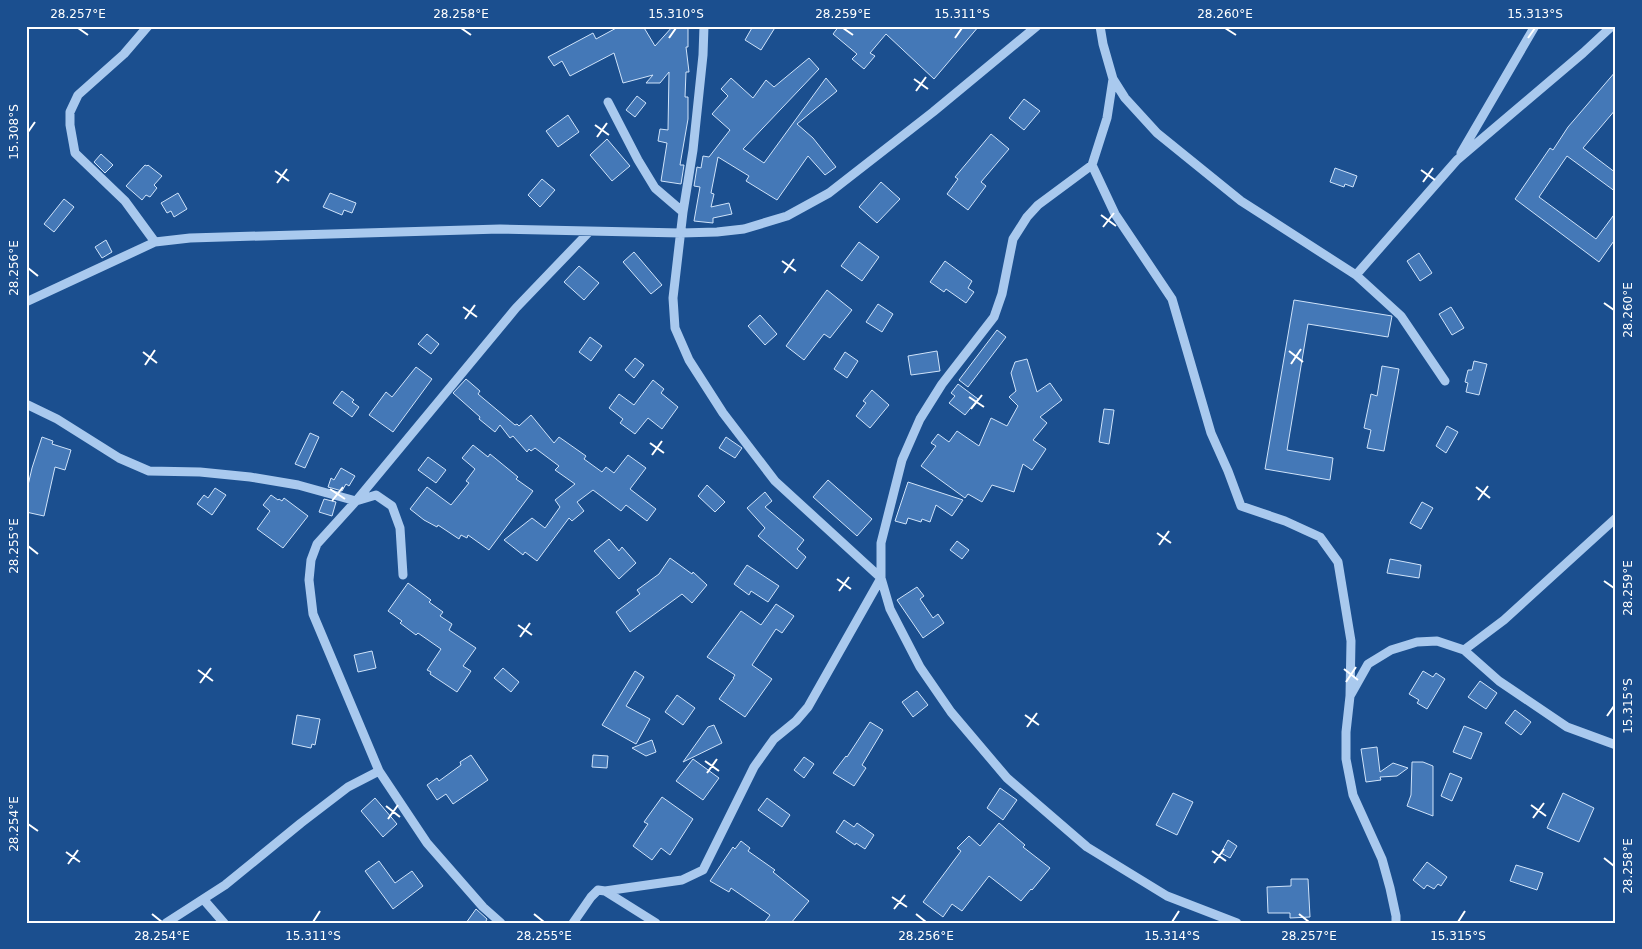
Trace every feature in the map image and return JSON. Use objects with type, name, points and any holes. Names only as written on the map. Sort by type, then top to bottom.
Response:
[{"type":"street","points":[[148,26],[124,54],[78,95],[70,112],[70,125],[75,153],[125,200],[156,242]]},
{"type":"street","points":[[704,26],[703,55],[693,150],[683,212],[673,298],[675,328],[688,360],[723,413],[775,481],[881,578]]},
{"type":"street","points":[[26,302],[156,242],[190,238],[500,229],[681,233],[744,229],[787,216],[829,193],[933,112],[1037,26]]},
{"type":"street","points":[[1100,26],[1113,79],[1125,98],[1157,133],[1242,200],[1356,275],[1402,316],[1445,381]]},
{"type":"street","points":[[1457,160],[1535,26]]},
{"type":"street","points":[[1356,275],[1457,160],[1612,26]]},
{"type":"street","points":[[1113,79],[1108,118],[1092,165],[1038,205],[1027,217],[1013,239],[1002,294],[994,317],[942,384],[920,419],[902,460],[881,543],[881,578],[890,609],[920,667],[951,712],[1007,778],[1086,847],[1167,896],[1237,923]]},
{"type":"street","points":[[608,102],[655,188],[683,212]]},
{"type":"street","points":[[1092,165],[1115,214],[1172,300],[1210,433],[1228,471],[1241,506],[1285,521],[1320,537],[1338,562],[1351,641],[1346,759],[1353,795],[1382,859],[1394,906],[1396,923]]},
{"type":"street","points":[[500,923],[483,907],[427,843],[379,771],[313,614],[310,595],[311,560],[317,544],[356,501],[516,308],[589,232]]},
{"type":"street","points":[[26,404],[57,419],[118,458],[149,471],[200,472],[250,477],[298,485],[356,501],[376,495],[392,506],[400,528],[402,575]]},
{"type":"street","points":[[1464,650],[1504,620],[1616,518]]},
{"type":"street","points":[[573,923],[598,890],[605,891],[682,880],[703,870],[754,767],[774,739],[796,721],[808,707],[881,578]]},
{"type":"street","points":[[1350,696],[1368,664],[1391,650],[1417,642],[1437,641],[1464,650],[1499,680],[1567,728],[1616,745]]},
{"type":"street","points":[[166,923],[204,900],[348,787],[379,771]]},
{"type":"street","points":[[605,891],[656,923]]},
{"type":"street","points":[[204,900],[224,923]]},
{"type":"building","points":[[620,26],[643,26],[655,46],[673,26],[688,26],[688,47],[686,47],[689,72],[686,72],[685,97],[688,97],[688,119],[680,165],[684,165],[681,184],[661,181],[667,143],[658,141],[660,129],[668,130],[669,72],[660,83],[646,83],[653,75],[623,83],[614,53],[570,76],[562,61],[554,66],[548,57],[593,33],[596,39]]},
{"type":"building","points":[[753,26],[776,26],[761,50],[745,40]]},
{"type":"building","points":[[839,26],[979,26],[934,79],[886,34],[870,53],[875,56],[864,69],[852,59],[857,54],[833,34]]},
{"type":"building","points":[[809,58],[819,69],[743,149],[764,163],[826,78],[837,91],[797,124],[813,138],[836,167],[825,175],[808,156],[777,200],[746,181],[749,176],[718,157],[711,193],[714,194],[711,207],[729,203],[732,214],[713,218],[713,223],[694,221],[700,187],[694,186],[697,167],[701,168],[703,156],[709,157],[730,130],[712,114],[728,96],[721,89],[731,78],[753,98],[766,80],[774,87]]},
{"type":"building","points":[[1616,71],[1616,109],[1583,148],[1616,173],[1616,192],[1567,156],[1539,197],[1596,239],[1616,212],[1616,238],[1599,262],[1515,199],[1550,148],[1553,150],[1568,127]]},
{"type":"building","points":[[637,96],[646,103],[635,117],[626,110]]},
{"type":"building","points":[[1024,99],[1040,111],[1024,130],[1009,118]]},
{"type":"building","points":[[568,115],[579,132],[558,147],[546,131]]},
{"type":"building","points":[[991,134],[1009,149],[981,182],[986,186],[968,210],[947,194],[958,179],[955,177]]},
{"type":"building","points":[[607,139],[630,166],[612,181],[590,155]]},
{"type":"building","points":[[101,154],[113,165],[105,173],[94,162]]},
{"type":"building","points":[[145,165],[148,165],[162,176],[154,185],[157,188],[150,197],[146,195],[142,200],[126,186]]},
{"type":"building","points":[[1335,168],[1357,176],[1353,187],[1345,184],[1344,187],[1330,182]]},
{"type":"building","points":[[542,179],[555,190],[540,207],[528,195]]},
{"type":"building","points":[[881,182],[900,199],[877,223],[859,207]]},
{"type":"building","points":[[178,193],[187,209],[174,217],[171,211],[167,213],[161,203]]},
{"type":"building","points":[[330,193],[356,203],[352,213],[344,210],[342,215],[323,207]]},
{"type":"building","points":[[64,199],[74,207],[54,232],[44,224]]},
{"type":"building","points":[[106,240],[112,252],[102,258],[95,247]]},
{"type":"building","points":[[859,242],[879,257],[862,281],[841,266]]},
{"type":"building","points":[[634,252],[662,285],[651,294],[623,262]]},
{"type":"building","points":[[1419,253],[1432,273],[1420,281],[1407,261]]},
{"type":"building","points":[[945,261],[972,281],[968,288],[974,292],[966,303],[946,289],[944,292],[930,282]]},
{"type":"building","points":[[579,266],[599,283],[584,300],[564,282]]},
{"type":"building","points":[[827,290],[852,310],[830,338],[824,334],[804,360],[786,346]]},
{"type":"building","points":[[1294,300],[1392,316],[1388,337],[1308,324],[1287,450],[1333,458],[1330,480],[1265,469]]},
{"type":"building","points":[[878,304],[893,314],[882,332],[866,322]]},
{"type":"building","points":[[1451,307],[1464,328],[1452,335],[1439,314]]},
{"type":"building","points":[[760,315],[777,334],[765,345],[748,326]]},
{"type":"building","points":[[997,330],[1006,337],[968,387],[959,380]]},
{"type":"building","points":[[427,334],[439,344],[431,354],[418,344]]},
{"type":"building","points":[[590,337],[602,346],[591,361],[579,352]]},
{"type":"building","points":[[937,351],[940,371],[911,375],[908,356]]},
{"type":"building","points":[[845,352],[858,361],[847,378],[834,369]]},
{"type":"building","points":[[635,358],[644,365],[634,378],[625,370]]},
{"type":"building","points":[[1027,359],[1037,392],[1050,383],[1062,400],[1040,417],[1047,423],[1033,440],[1046,449],[1032,470],[1023,464],[1014,492],[992,485],[982,502],[968,494],[965,498],[921,466],[936,446],[931,443],[938,434],[949,442],[957,431],[979,446],[991,418],[1007,426],[1018,406],[1009,397],[1016,391],[1011,373],[1015,362]]},
{"type":"building","points":[[1474,361],[1487,364],[1479,395],[1466,392],[1468,383],[1465,382],[1468,370],[1472,370]]},
{"type":"building","points":[[1382,366],[1399,369],[1384,451],[1367,448],[1371,430],[1364,428],[1371,394],[1377,396]]},
{"type":"building","points":[[416,367],[432,379],[393,432],[369,415],[386,392],[392,397]]},
{"type":"building","points":[[466,379],[480,391],[478,394],[515,425],[519,426],[531,415],[554,443],[559,437],[586,456],[584,459],[602,472],[606,467],[614,473],[628,455],[646,468],[630,489],[656,509],[647,521],[626,505],[621,511],[593,490],[577,502],[584,511],[572,521],[569,518],[537,561],[525,552],[523,555],[504,540],[532,518],[545,528],[560,507],[555,500],[575,484],[555,470],[559,466],[535,448],[531,451],[529,449],[527,452],[513,436],[510,438],[500,425],[495,432],[479,419],[480,417],[453,393]]},
{"type":"building","points":[[653,380],[664,389],[661,393],[678,407],[662,429],[648,418],[635,434],[620,423],[623,419],[609,408],[619,394],[634,405]]},
{"type":"building","points":[[958,384],[978,399],[965,415],[949,403],[955,396],[951,393]]},
{"type":"building","points":[[872,390],[889,405],[870,428],[856,416],[866,403],[863,401]]},
{"type":"building","points":[[342,391],[354,400],[352,402],[359,407],[352,417],[333,403]]},
{"type":"building","points":[[1104,409],[1114,410],[1109,444],[1099,442]]},
{"type":"building","points":[[1447,426],[1458,432],[1446,453],[1436,446]]},
{"type":"building","points":[[310,433],[319,437],[305,468],[295,464]]},
{"type":"building","points":[[42,437],[53,441],[52,444],[71,450],[65,470],[55,467],[44,516],[26,512],[26,494]]},
{"type":"building","points":[[726,437],[742,448],[735,458],[719,448]]},
{"type":"building","points":[[473,445],[488,457],[490,454],[518,477],[516,479],[533,491],[489,550],[468,535],[467,538],[461,535],[459,539],[438,525],[437,527],[424,520],[410,509],[427,487],[451,505],[469,483],[466,481],[475,469],[462,458]]},
{"type":"building","points":[[428,457],[446,470],[436,483],[418,470]]},
{"type":"building","points":[[341,468],[355,476],[349,486],[346,484],[342,491],[328,487],[331,478],[334,480]]},
{"type":"building","points":[[828,480],[872,519],[857,536],[813,497]]},
{"type":"building","points":[[908,482],[963,500],[952,516],[936,505],[930,522],[922,519],[921,522],[908,518],[906,524],[895,521]]},
{"type":"building","points":[[707,485],[725,502],[715,512],[698,496]]},
{"type":"building","points":[[215,488],[226,495],[212,515],[197,504],[204,495],[208,498]]},
{"type":"building","points":[[765,492],[772,501],[765,507],[804,540],[797,549],[806,557],[797,569],[758,536],[765,528],[747,508]]},
{"type":"building","points":[[271,495],[282,501],[284,498],[308,516],[283,548],[257,529],[270,511],[263,505]]},
{"type":"building","points":[[324,499],[336,502],[332,516],[319,512]]},
{"type":"building","points":[[1422,502],[1433,508],[1421,529],[1410,523]]},
{"type":"building","points":[[609,539],[619,551],[622,547],[636,563],[619,579],[594,551]]},
{"type":"building","points":[[957,541],[969,550],[962,559],[950,550]]},
{"type":"building","points":[[670,558],[692,574],[693,572],[707,585],[692,603],[682,594],[630,632],[616,612],[640,594],[637,590],[659,574]]},
{"type":"building","points":[[1390,559],[1421,565],[1419,578],[1387,573]]},
{"type":"building","points":[[747,565],[779,586],[768,602],[751,591],[749,595],[734,584]]},
{"type":"building","points":[[408,583],[431,600],[429,602],[443,612],[440,616],[452,624],[449,630],[476,648],[463,666],[471,671],[457,692],[427,670],[441,649],[418,633],[416,635],[400,623],[402,621],[388,611]]},
{"type":"building","points":[[917,587],[924,596],[920,599],[933,618],[938,614],[944,623],[923,638],[897,600]]},
{"type":"building","points":[[776,604],[794,616],[782,633],[776,629],[752,665],[772,679],[745,717],[719,699],[735,675],[707,657],[741,611],[761,625]]},
{"type":"building","points":[[372,651],[376,668],[358,672],[354,655]]},
{"type":"building","points":[[503,668],[519,682],[511,692],[494,678]]},
{"type":"building","points":[[635,671],[644,677],[626,706],[650,719],[636,744],[602,725]]},
{"type":"building","points":[[1423,671],[1433,677],[1436,673],[1445,679],[1427,709],[1417,703],[1419,700],[1409,694]]},
{"type":"building","points":[[1480,681],[1497,693],[1486,709],[1468,697]]},
{"type":"building","points":[[917,691],[928,705],[913,717],[902,702]]},
{"type":"building","points":[[677,695],[695,708],[683,725],[665,712]]},
{"type":"building","points":[[1515,710],[1531,722],[1521,735],[1505,723]]},
{"type":"building","points":[[297,715],[320,719],[315,745],[312,744],[311,748],[292,744]]},
{"type":"building","points":[[870,722],[883,730],[862,765],[866,768],[854,786],[833,773],[847,757]]},
{"type":"building","points":[[714,725],[722,743],[683,762],[708,727]]},
{"type":"building","points":[[1464,726],[1482,733],[1471,759],[1453,752]]},
{"type":"building","points":[[652,740],[656,752],[646,756],[632,748]]},
{"type":"building","points":[[1377,747],[1380,772],[1393,763],[1408,768],[1397,776],[1380,777],[1381,780],[1366,782],[1361,749]]},
{"type":"building","points":[[471,755],[488,780],[453,804],[446,794],[437,800],[427,785],[437,778],[439,781],[461,765],[460,762]]},
{"type":"building","points":[[593,755],[608,756],[607,768],[592,767]]},
{"type":"building","points":[[804,757],[814,764],[804,778],[794,770]]},
{"type":"building","points":[[693,759],[719,778],[703,800],[676,781]]},
{"type":"building","points":[[1412,762],[1423,762],[1433,766],[1433,816],[1407,806],[1411,795]]},
{"type":"building","points":[[1450,773],[1462,778],[1452,801],[1441,796]]},
{"type":"building","points":[[1000,788],[1017,800],[1003,820],[987,808]]},
{"type":"building","points":[[1173,793],[1193,802],[1177,835],[1156,825]]},
{"type":"building","points":[[1563,793],[1594,808],[1579,842],[1547,828]]},
{"type":"building","points":[[662,797],[693,819],[670,855],[661,848],[652,860],[633,846],[648,824],[644,822]]},
{"type":"building","points":[[375,798],[397,824],[383,837],[361,811]]},
{"type":"building","points":[[767,798],[790,815],[782,827],[758,810]]},
{"type":"building","points":[[844,820],[854,827],[857,823],[874,835],[865,849],[856,843],[855,845],[836,832]]},
{"type":"building","points":[[999,823],[1025,845],[1023,847],[1050,868],[1032,890],[1021,901],[989,876],[962,911],[952,904],[943,917],[923,902],[961,851],[957,848],[969,836],[980,846]]},
{"type":"building","points":[[1228,840],[1237,846],[1230,858],[1221,853]]},
{"type":"building","points":[[741,841],[750,848],[748,851],[775,870],[773,872],[809,901],[791,923],[764,923],[770,915],[731,888],[729,892],[710,881],[733,847],[735,849]]},
{"type":"building","points":[[379,861],[395,883],[412,871],[423,886],[393,909],[365,871]]},
{"type":"building","points":[[1427,862],[1447,877],[1441,886],[1438,884],[1434,889],[1427,885],[1424,889],[1413,880]]},
{"type":"building","points":[[1516,865],[1543,873],[1537,890],[1510,881]]},
{"type":"building","points":[[1291,879],[1308,879],[1310,917],[1290,918],[1290,913],[1268,913],[1267,887],[1291,886]]},
{"type":"building","points":[[476,909],[487,919],[485,923],[466,923]]}]
